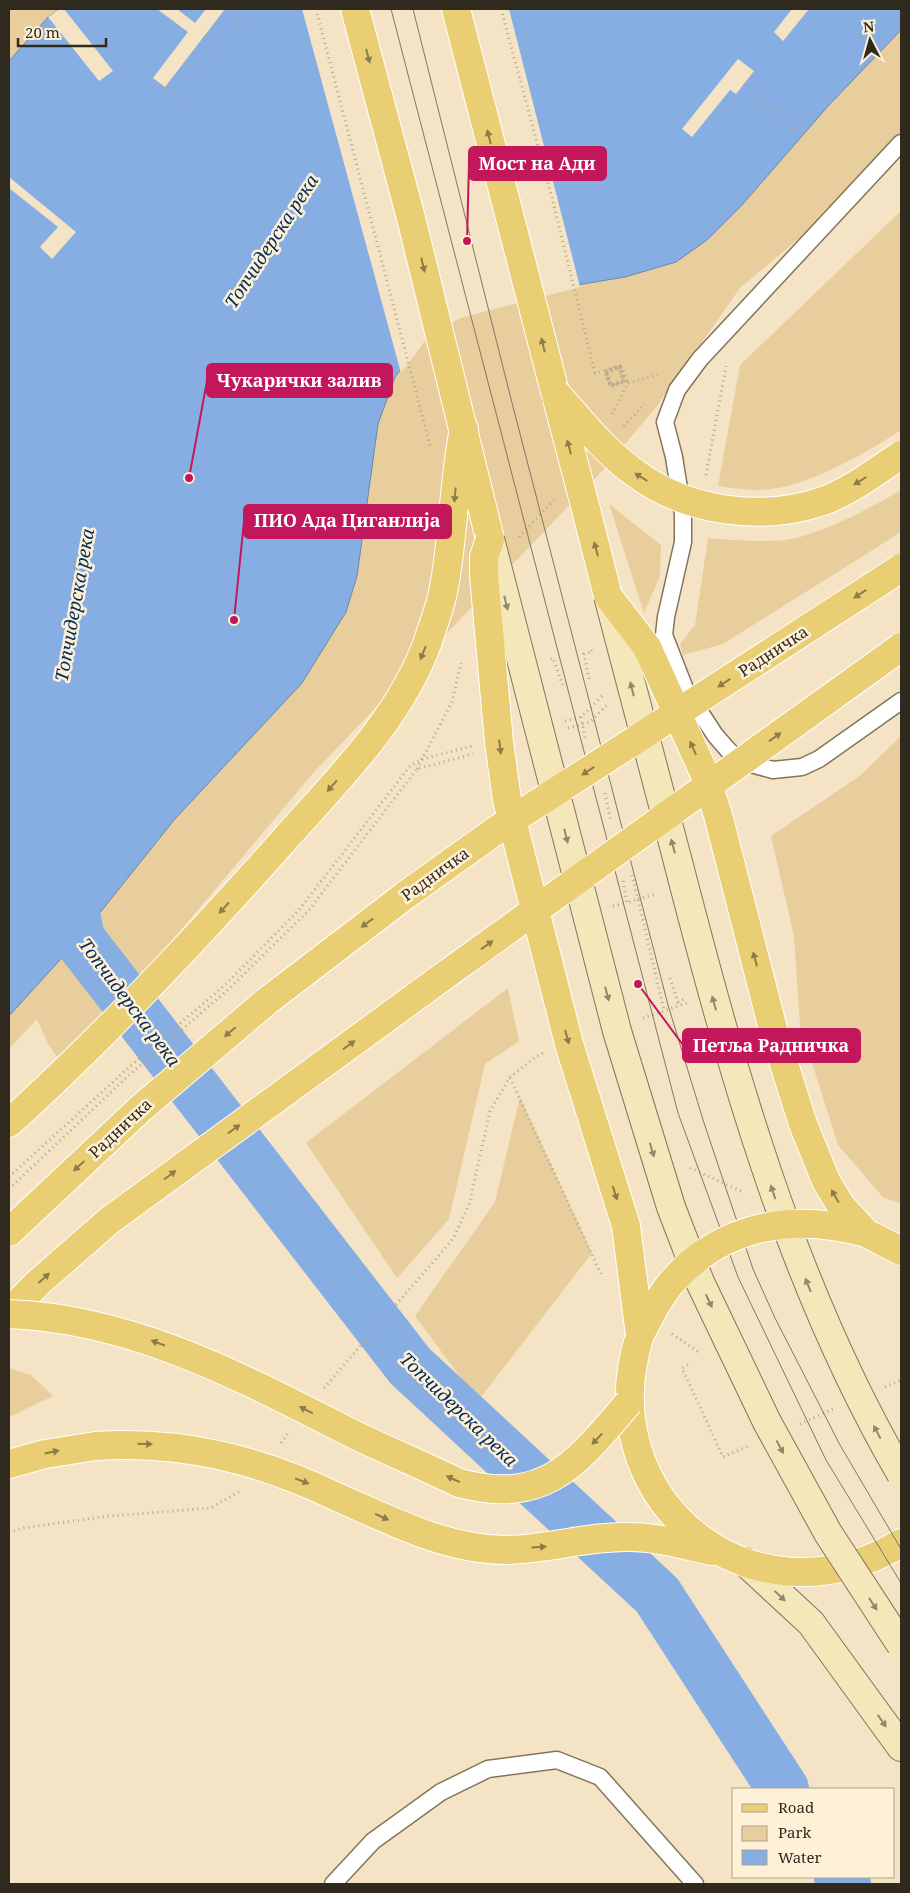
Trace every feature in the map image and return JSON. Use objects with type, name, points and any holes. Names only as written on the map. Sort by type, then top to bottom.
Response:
[{"type":"main road","points":[[355,9],[612,1013],[671,1207],[700,1282],[767,1422],[828,1533],[901,1645]]},
{"type":"main road","points":[[456,9],[711,995],[762,1160],[789,1238],[823,1323],[847,1375],[901,1474]]},
{"type":"main road","points":[[555,392],[586,428],[635,474],[662,489],[689,500],[724,510],[754,512],[789,510],[824,501],[856,484],[901,455]]},
{"type":"main road","points":[[9,1123],[104,1035],[221,912],[348,768],[393,711],[411,682],[427,642],[443,593],[452,532],[458,457],[464,429]]},
{"type":"main road","points":[[490,539],[484,557],[484,576],[499,742],[508,800],[569,1044],[626,1226],[640,1336]]},
{"type":"main road","name":"Радничка","points":[[9,1232],[140,1109],[324,955],[498,829],[901,568]]},
{"type":"main road","points":[[608,596],[647,647],[705,775],[718,815],[773,1029],[803,1124],[826,1181],[840,1206],[866,1233]]},
{"type":"main road","points":[[9,1313],[39,1282],[110,1220],[194,1157],[901,647]]},
{"type":"main road","points":[[899,1249],[866,1233],[836,1225],[806,1222],[775,1225],[746,1232],[718,1245],[693,1262],[671,1283],[653,1308],[640,1336],[631,1368],[629,1402],[637,1450],[650,1482],[661,1499],[689,1530],[734,1558],[811,1623],[901,1747]]},
{"type":"main road","points":[[9,1313],[82,1322],[146,1338],[202,1360],[459,1483],[492,1490],[529,1487],[557,1475],[578,1460],[629,1402]]},
{"type":"main road","points":[[9,1464],[45,1454],[96,1446],[150,1444],[219,1453],[261,1465],[305,1482],[428,1536],[471,1547],[503,1550],[545,1547],[628,1536],[665,1540],[772,1570],[801,1573],[829,1571],[857,1565],[901,1543]]},
{"type":"lane","points":[[901,142],[694,368],[677,390],[665,422],[674,457],[683,514],[683,542],[666,617],[664,635],[672,659],[691,699],[715,735],[740,761],[774,770],[802,767],[819,759],[901,701]]},
{"type":"lane","points":[[333,1884],[373,1841],[441,1792],[488,1769],[557,1760],[600,1777],[695,1884]]},
{"type":"path","points":[[316,9],[423,412],[431,454]]},
{"type":"path","points":[[500,9],[552,198],[595,373],[618,366],[620,373],[623,380],[616,383],[610,385],[605,371],[618,366],[621,373],[624,381],[617,383],[610,386],[605,371],[612,369],[620,366],[622,374],[624,381],[618,383],[611,386],[608,379],[606,372],[613,369],[620,366],[623,374],[626,382],[618,384],[612,386],[609,379],[606,372],[614,370],[621,367],[626,381],[612,387],[610,380],[607,373],[622,367],[628,383],[610,418]]},
{"type":"path","points":[[225,10],[243,29]]},
{"type":"path","points":[[204,36],[219,51]]},
{"type":"path","points":[[184,63],[196,73]]},
{"type":"path","points":[[744,84],[802,136]]},
{"type":"path","points":[[165,87],[176,98]]},
{"type":"path","points":[[628,383],[727,360]]},
{"type":"path","points":[[584,654],[589,678]]},
{"type":"path","points":[[581,717],[584,735]]},
{"type":"path","points":[[631,873],[638,899]]},
{"type":"path","points":[[670,978],[672,986]]},
{"type":"path","points":[[9,1177],[126,1070],[227,983]]},
{"type":"path","points":[[9,1189],[128,1076],[229,990]]},
{"type":"path","points":[[364,1340],[421,1276]]},
{"type":"path","points":[[688,1365],[682,1368],[723,1457],[753,1444]]},
{"type":"path","points":[[884,1388],[901,1380]]},
{"type":"path","points":[[798,1424],[841,1406]]},
{"type":"green space","points":[[9,9],[901,9],[901,137],[868,180],[740,288],[657,406],[604,469],[314,772],[65,1068],[48,1044],[37,1019],[9,1049]]},
{"type":"green space","points":[[901,211],[901,430],[834,469],[796,484],[760,490],[718,486],[740,365]]},
{"type":"green space","points":[[901,490],[901,532],[723,644],[683,655],[680,644],[695,625],[708,538],[768,541],[800,537],[839,523]]},
{"type":"green space","points":[[609,504],[661,545],[660,576],[644,613]]},
{"type":"green space","points":[[901,736],[901,1204],[883,1197],[838,1145],[800,1025],[794,936],[771,836],[861,775]]},
{"type":"green space","points":[[508,988],[519,1041],[485,1064],[449,1219],[397,1278],[306,1143]]},
{"type":"green space","points":[[520,1097],[592,1253],[478,1401],[415,1316],[495,1202]]},
{"type":"green space","points":[[9,1368],[31,1375],[53,1396],[9,1417]]},
{"type":"water","points":[[59,9],[901,9],[901,30],[829,105],[742,205],[707,240],[676,262],[625,277],[565,287],[459,315],[425,337],[395,377],[378,424],[357,576],[346,612],[302,683],[174,820],[79,939],[9,1016],[9,61],[48,17]]},
{"type":"pier","points":[[59,9],[64,9],[113,71],[99,81],[48,17]]},
{"type":"pier","points":[[157,9],[177,9],[195,23],[206,9],[225,9],[165,87],[153,78],[188,32]]},
{"type":"pier","points":[[302,9],[509,9],[580,287],[460,318],[427,338],[401,373]]},
{"type":"pier","points":[[792,9],[809,9],[783,41],[774,32]]},
{"type":"pier","points":[[738,59],[754,71],[736,94],[730,90],[692,137],[682,129]]},
{"type":"pier","points":[[9,177],[76,232],[52,259],[40,247],[58,227],[9,188]]},
{"type":"waterway","name":"Топчидерска река","points":[[65,868],[79,939],[410,1366],[657,1595],[782,1788]]},
{"type":"waterway","name":"Топчидерска река","points":[[841,1878],[845,1884]]},
{"type":"tram line","points":[[391,9],[678,1113],[738,1277],[826,1460],[901,1583]]},
{"type":"tram line","points":[[413,9],[511,399],[668,1005],[704,1123],[753,1269],[775,1318],[840,1445],[901,1549]]},
{"type":"place","name":"Мост на Ади","points":[[467,241]]},
{"type":"place","name":"Чукарички залив","points":[[189,478]]},
{"type":"place","name":"ПИО Ада Циганлија","points":[[234,620]]},
{"type":"place","name":"Петља Радничка","points":[[638,984]]}]
